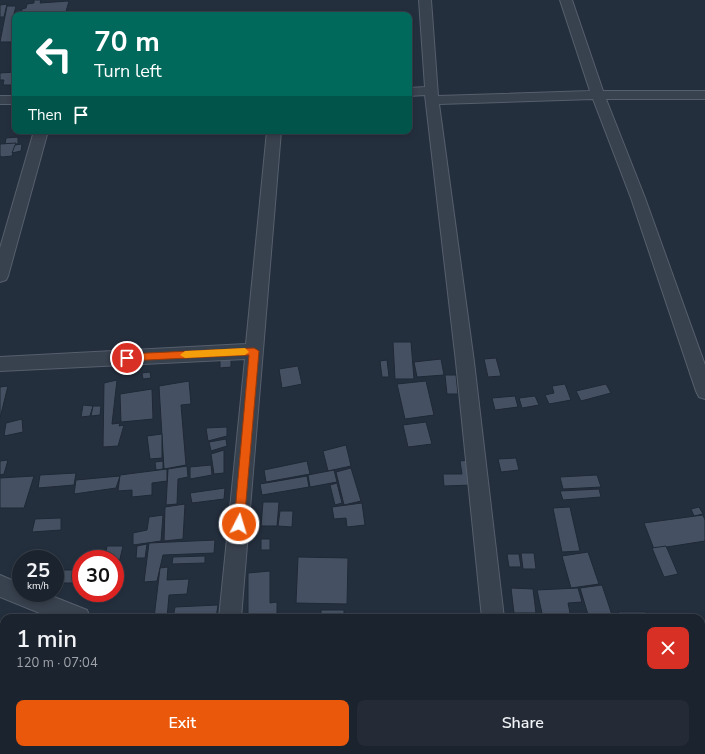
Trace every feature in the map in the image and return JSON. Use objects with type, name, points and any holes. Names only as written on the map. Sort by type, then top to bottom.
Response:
[{"type":"street","points":[[425,0],[432,96],[465,362],[493,614]]},
{"type":"street","points":[[566,0],[598,95],[638,198],[705,391]]},
{"type":"street","points":[[412,93],[432,96],[705,95]]},
{"type":"street","points":[[0,100],[12,100]]},
{"type":"street","points":[[0,276],[40,134]]},
{"type":"street","points":[[230,614],[274,134]]},
{"type":"street","points":[[0,364],[254,351]]},
{"type":"street","points":[[0,586],[69,614]]},
{"type":"building","points":[[34,0],[41,0],[40,3],[69,1],[66,12],[22,12],[22,9],[26,8],[27,4],[34,3]]},
{"type":"building","points":[[7,4],[4,17],[0,17],[0,5]]},
{"type":"building","points":[[7,6],[16,6],[14,12],[12,12],[12,42],[0,42]]},
{"type":"building","points":[[12,72],[12,85],[3,85],[4,80],[0,80],[0,73]]},
{"type":"building","points":[[18,137],[18,144],[5,144],[6,138]]},
{"type":"building","points":[[16,143],[12,156],[0,156],[0,144]]},
{"type":"building","points":[[22,144],[21,151],[12,153],[15,145]]},
{"type":"building","points":[[393,342],[411,342],[414,379],[395,379]]},
{"type":"building","points":[[231,358],[231,367],[220,368],[220,359]]},
{"type":"building","points":[[496,358],[501,376],[488,377],[484,359]]},
{"type":"building","points":[[441,359],[444,375],[417,377],[414,362]]},
{"type":"building","points":[[387,360],[389,377],[382,377],[380,361]]},
{"type":"building","points":[[298,366],[302,384],[282,388],[279,369]]},
{"type":"building","points":[[150,372],[151,378],[143,379],[142,373]]},
{"type":"building","points":[[445,375],[456,375],[458,394],[447,394]]},
{"type":"building","points":[[117,380],[112,424],[120,423],[119,426],[124,425],[118,446],[103,447],[104,383]]},
{"type":"building","points":[[189,381],[191,404],[181,405],[186,465],[164,469],[159,386]]},
{"type":"building","points":[[426,381],[434,415],[405,419],[397,384]]},
{"type":"building","points":[[565,384],[571,400],[549,404],[545,395],[554,393],[552,386]]},
{"type":"building","points":[[606,384],[611,393],[581,401],[576,391]]},
{"type":"building","points":[[8,386],[0,418],[0,387]]},
{"type":"building","points":[[152,389],[153,419],[121,422],[120,394]]},
{"type":"building","points":[[515,396],[518,407],[495,410],[492,398]]},
{"type":"building","points":[[535,396],[539,405],[522,408],[519,398]]},
{"type":"building","points":[[83,405],[93,406],[90,416],[81,417]]},
{"type":"building","points":[[93,406],[101,406],[100,415],[91,416]]},
{"type":"building","points":[[22,419],[23,432],[4,436],[6,423]]},
{"type":"building","points":[[426,422],[432,444],[408,447],[403,425]]},
{"type":"building","points":[[227,427],[227,436],[208,441],[206,428]]},
{"type":"building","points":[[162,434],[162,458],[150,459],[147,436]]},
{"type":"building","points":[[226,439],[227,446],[211,451],[209,442]]},
{"type":"building","points":[[346,445],[351,466],[328,471],[323,451]]},
{"type":"building","points":[[224,450],[224,473],[214,474],[211,454]]},
{"type":"building","points":[[516,458],[519,470],[501,472],[498,459]]},
{"type":"building","points":[[8,460],[4,474],[0,475],[0,461]]},
{"type":"building","points":[[469,460],[472,485],[444,486],[443,474],[462,474],[460,461]]},
{"type":"building","points":[[163,461],[163,469],[156,470],[155,462]]},
{"type":"building","points":[[307,461],[310,474],[266,482],[264,470]]},
{"type":"building","points":[[211,465],[212,475],[190,479],[190,467]]},
{"type":"building","points":[[187,466],[188,477],[178,479],[177,504],[166,505],[168,469]]},
{"type":"building","points":[[351,468],[361,501],[344,505],[336,472]]},
{"type":"building","points":[[167,469],[167,481],[152,483],[152,495],[132,497],[132,490],[118,491],[120,475]]},
{"type":"building","points":[[334,470],[337,482],[310,487],[308,475]]},
{"type":"building","points":[[76,473],[74,485],[38,488],[40,475]]},
{"type":"building","points":[[597,475],[601,487],[563,489],[560,477]]},
{"type":"building","points":[[34,476],[24,508],[0,508],[0,478]]},
{"type":"building","points":[[120,476],[116,488],[74,494],[76,480]]},
{"type":"building","points":[[307,476],[309,487],[262,495],[260,484]]},
{"type":"building","points":[[337,483],[342,503],[335,505],[330,485]]},
{"type":"building","points":[[225,488],[224,499],[192,503],[190,493]]},
{"type":"building","points":[[599,489],[601,497],[563,500],[560,491]]},
{"type":"building","points":[[263,502],[279,502],[277,526],[261,526]]},
{"type":"building","points":[[362,503],[365,525],[347,527],[346,518],[334,519],[332,507]]},
{"type":"building","points":[[185,504],[183,539],[164,541],[165,507]]},
{"type":"building","points":[[570,507],[580,551],[562,552],[553,508]]},
{"type":"building","points":[[699,507],[703,514],[694,516],[691,509]]},
{"type":"building","points":[[280,511],[293,511],[292,527],[278,526]]},
{"type":"building","points":[[163,515],[161,541],[133,545],[133,533],[147,530],[149,517]]},
{"type":"building","points":[[703,515],[705,520],[705,541],[654,549],[644,523]]},
{"type":"building","points":[[61,518],[61,530],[32,532],[35,519]]},
{"type":"building","points":[[261,539],[270,539],[270,550],[261,550]]},
{"type":"building","points":[[215,540],[214,553],[163,555],[157,581],[144,582],[149,543]]},
{"type":"building","points":[[147,544],[145,558],[136,558],[137,546]]},
{"type":"building","points":[[107,546],[123,546],[122,550],[106,550]]},
{"type":"building","points":[[666,546],[678,574],[664,577],[652,548]]},
{"type":"building","points":[[588,552],[599,584],[571,588],[562,556]]},
{"type":"building","points":[[521,553],[534,553],[536,569],[523,569]]},
{"type":"building","points":[[507,554],[519,554],[521,567],[509,567]]},
{"type":"building","points":[[205,556],[205,563],[172,564],[173,557]]},
{"type":"building","points":[[298,557],[348,558],[347,604],[296,603]]},
{"type":"building","points":[[168,567],[167,580],[189,579],[187,594],[169,595],[167,614],[154,614],[160,568]]},
{"type":"building","points":[[64,570],[72,570],[72,583],[64,583]]},
{"type":"building","points":[[270,571],[270,603],[277,602],[277,614],[248,614],[248,573]]},
{"type":"building","points":[[602,585],[612,614],[588,614],[580,588]]},
{"type":"building","points":[[511,588],[533,589],[536,613],[514,613]]},
{"type":"building","points":[[578,588],[582,602],[568,603],[570,614],[542,614],[537,590]]},
{"type":"building","points":[[218,605],[217,614],[174,614],[175,607]]},
{"type":"building","points":[[321,610],[344,610],[344,614],[321,614]]},
{"type":"building","points":[[618,612],[646,612],[647,614],[619,614]]},
{"type":"slow traffic","points":[[185,355],[245,352]]},
{"type":"route","points":[[127,358],[254,351],[239,524]]}]
